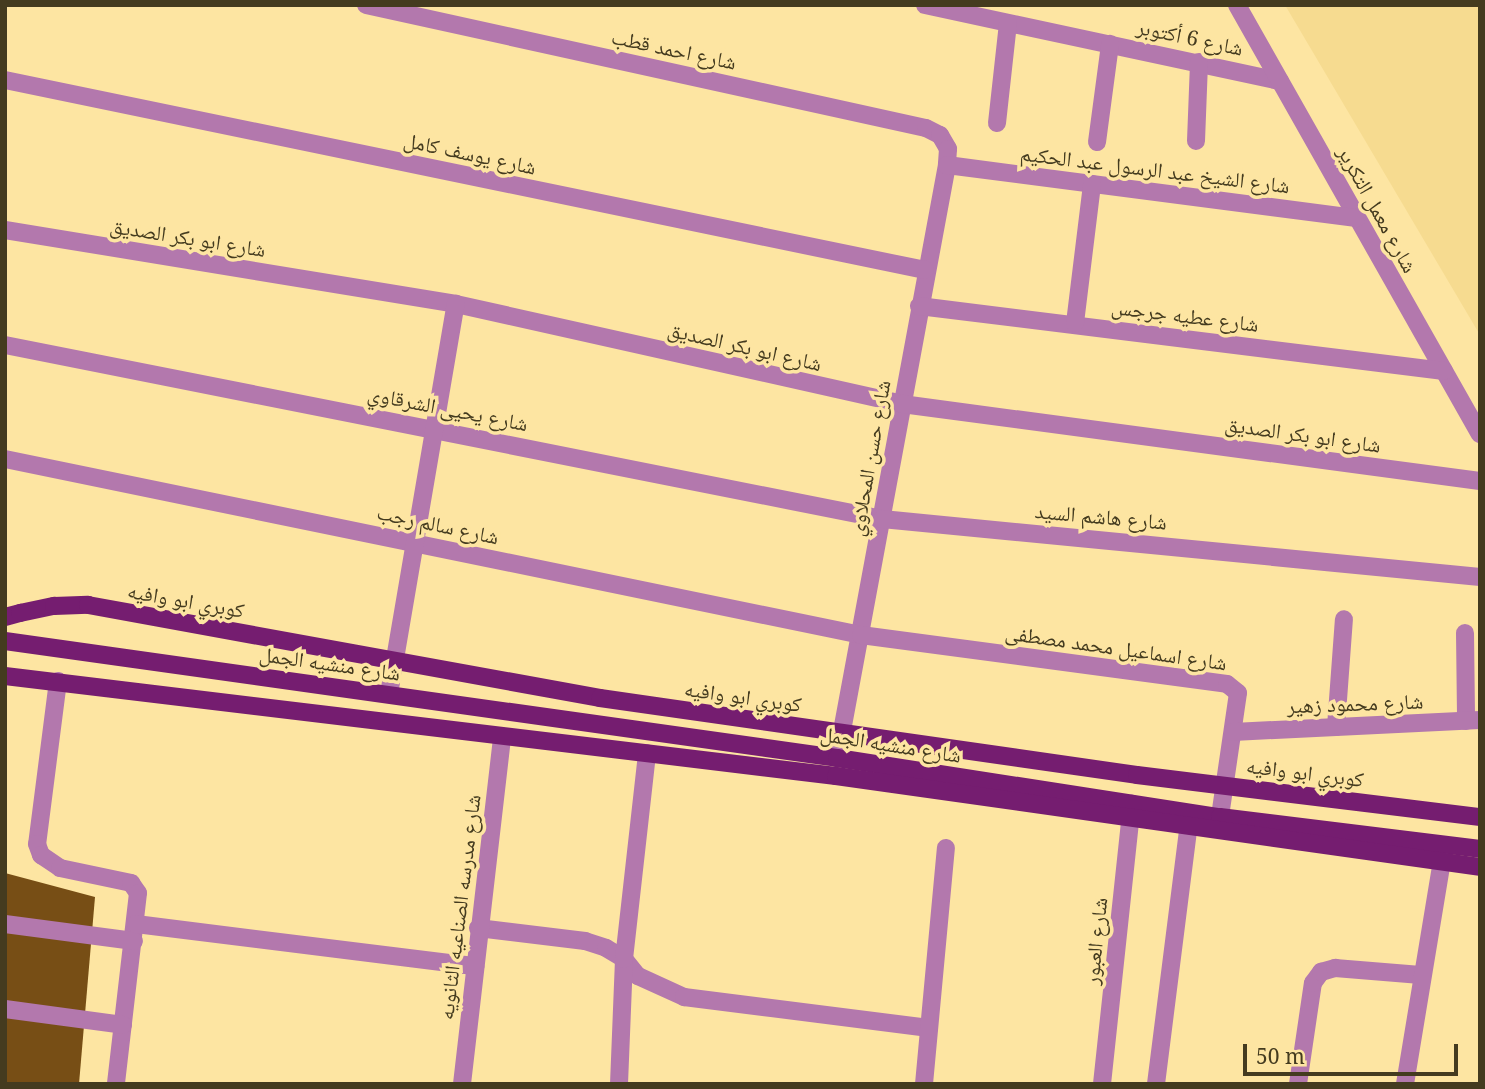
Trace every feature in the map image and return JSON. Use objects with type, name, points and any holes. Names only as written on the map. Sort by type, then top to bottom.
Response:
[{"type":"main road","name":"كوبري ابو وافيه","points":[[13,615],[54,606],[88,605],[600,698],[1137,775],[1480,817]]},
{"type":"main road","name":"شارع منشيه الجمل","points":[[5,641],[389,694],[836,767],[1480,849]]},
{"type":"main road","name":"شارع منشيه الجمل","points":[[5,676],[647,753],[836,767]]},
{"type":"main road","points":[[836,767],[1480,867]]},
{"type":"street","name":"شارع احمد قطب","points":[[366,5],[926,128],[940,135],[948,149],[947,165]]},
{"type":"street","name":"شارع 6 أكتوبر","points":[[925,5],[1280,81]]},
{"type":"street","name":"شارع معمل التكرير","points":[[1237,5],[1480,434]]},
{"type":"street","points":[[997,123],[1008,24]]},
{"type":"street","points":[[1097,142],[1110,44]]},
{"type":"street","points":[[1196,141],[1199,62]]},
{"type":"street","name":"شارع يوسف كامل","points":[[5,80],[925,270]]},
{"type":"street","name":"شارع الشيخ عبد الرسول عبد الحكيم","points":[[947,165],[1357,218]]},
{"type":"street","name":"شارع حسن المحلاوي","points":[[836,767],[925,270],[947,165]]},
{"type":"street","points":[[1074,323],[1092,184]]},
{"type":"street","name":"شارع ابو بكر الصديق","points":[[5,230],[456,304],[902,404],[1480,481]]},
{"type":"street","points":[[389,694],[412,541],[456,304]]},
{"type":"street","name":"شارع عطيه جرجس","points":[[919,306],[1074,323],[1444,371]]},
{"type":"street","name":"شارع يحيى الشرقاوي","points":[[5,345],[882,519]]},
{"type":"street","name":"شارع سالم رجب","points":[[5,459],[861,635]]},
{"type":"street","name":"شارع هاشم السيد","points":[[882,519],[1480,577]]},
{"type":"street","points":[[1336,727],[1344,619]]},
{"type":"street","points":[[1465,633],[1473,721]]},
{"type":"street","name":"شارع اسماعيل محمد مصطفى","points":[[861,635],[1227,684],[1238,693],[1220,817]]},
{"type":"street","points":[[58,681],[37,844],[41,855],[60,868],[131,883],[138,892],[116,1084]]},
{"type":"street","name":"شارع محمود زهير","points":[[1233,732],[1473,721]]},
{"type":"street","name":"شارع مدرسه الصناعيه الثانويه","points":[[462,1084],[502,736]]},
{"type":"street","points":[[619,1084],[624,959],[647,753]]},
{"type":"street","name":"شارع العبور","points":[[1102,1084],[1132,803]]},
{"type":"street","points":[[1156,1084],[1191,811]]},
{"type":"street","points":[[1405,1084],[1445,843]]},
{"type":"street","points":[[924,1084],[946,848]]},
{"type":"street","points":[[5,924],[135,933],[474,965]]},
{"type":"street","points":[[478,928],[585,941],[606,948],[624,959],[638,976],[684,997],[929,1028]]},
{"type":"street","points":[[1298,1084],[1312,983],[1321,972],[1335,968],[1421,975]]},
{"type":"street","points":[[5,1009],[123,1024]]},
{"type":"shaded area","points":[[1285,5],[1480,5],[1480,335]]},
{"type":"building","points":[[5,873],[95,897],[79,1084],[5,1084]]}]
